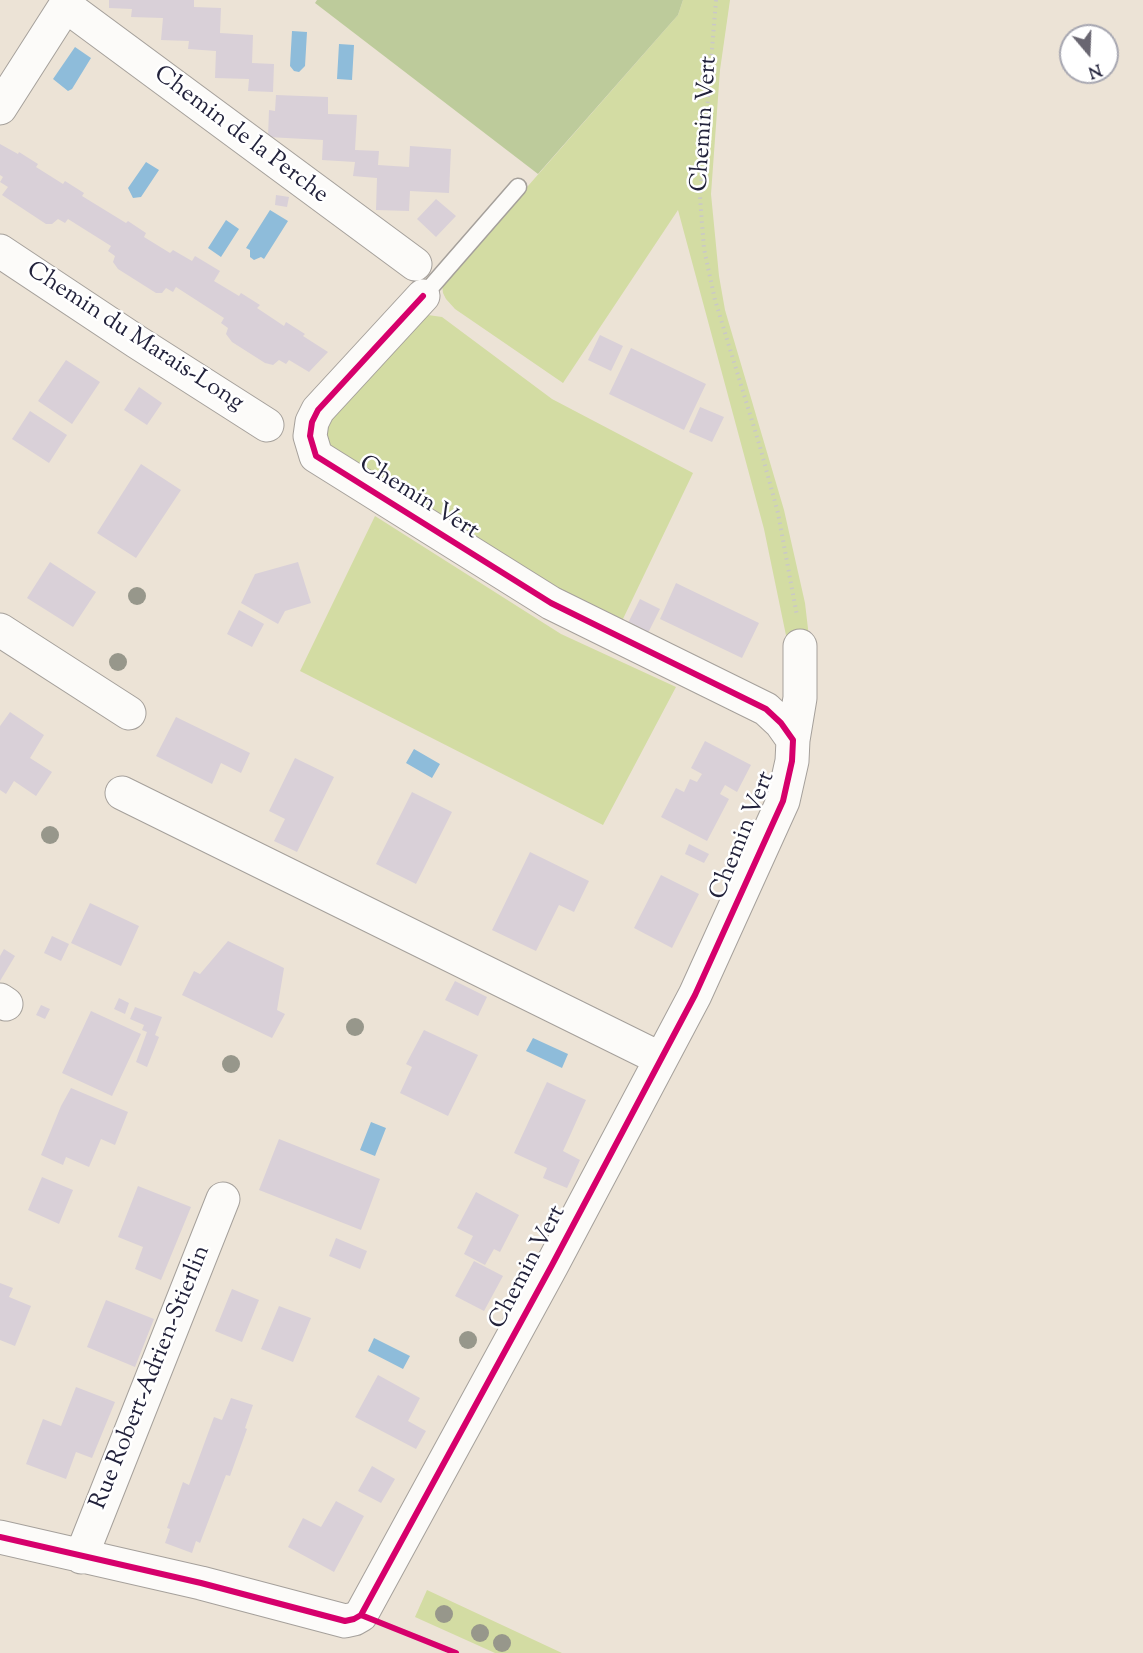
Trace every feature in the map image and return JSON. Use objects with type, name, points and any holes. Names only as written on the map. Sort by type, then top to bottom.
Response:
[{"type":"street","points":[[0,108],[68,3]]},
{"type":"street","name":"Chemin de la Perche","points":[[68,3],[415,264]]},
{"type":"street","name":"Chemin du Marais-Long","points":[[0,251],[267,425]]},
{"type":"street","name":"Chemin Vert","points":[[423,296],[318,410],[312,422],[310,436],[316,456],[550,603],[766,709],[781,723],[793,740]]},
{"type":"street","points":[[0,630],[129,713]]},
{"type":"street","name":"Chemin Vert","points":[[81,1557],[201,1583],[345,1621],[360,1615],[552,1265],[696,995],[783,801],[792,761],[793,740],[801,698],[800,646]]},
{"type":"street","points":[[122,793],[661,1059]]},
{"type":"street","name":"Rue Robert-Adrien-Stierlin","points":[[81,1557],[223,1199]]},
{"type":"street","points":[[0,1537],[81,1557]]},
{"type":"lane","points":[[423,296],[518,187]]},
{"type":"green space","points":[[317,0],[683,0],[678,15],[538,174],[315,3]]},
{"type":"green space","points":[[683,0],[730,0],[720,70],[711,194],[719,276],[725,310],[784,510],[805,603],[810,646],[788,645],[764,529],[678,210],[563,383],[455,309],[443,293],[442,284],[678,15]]},
{"type":"green space","points":[[428,315],[442,317],[552,399],[693,473],[622,621],[551,590],[326,445],[323,420],[410,321]]},
{"type":"green space","points":[[375,516],[561,634],[676,687],[603,825],[300,671]]},
{"type":"green space","points":[[427,1590],[562,1653],[495,1653],[415,1617]]},
{"type":"water","points":[[292,31],[307,32],[305,66],[299,72],[294,71],[290,66]]},
{"type":"water","points":[[339,44],[354,45],[352,80],[337,79]]},
{"type":"water","points":[[75,47],[91,58],[72,89],[68,91],[53,79]]},
{"type":"water","points":[[146,162],[159,170],[141,197],[133,198],[128,188]]},
{"type":"water","points":[[270,210],[288,221],[264,259],[261,257],[254,260],[250,257],[250,250],[246,248]]},
{"type":"water","points":[[226,220],[239,229],[221,257],[208,248]]},
{"type":"water","points":[[414,749],[440,764],[432,778],[406,763]]},
{"type":"water","points":[[533,1038],[568,1054],[562,1068],[526,1051]]},
{"type":"water","points":[[371,1122],[386,1128],[375,1156],[360,1150]]},
{"type":"water","points":[[374,1338],[410,1356],[403,1369],[368,1351]]},
{"type":"building","points":[[109,0],[194,0],[194,7],[221,8],[220,33],[253,35],[252,63],[274,64],[273,92],[248,91],[249,79],[215,78],[216,51],[188,49],[189,41],[161,40],[163,18],[131,17],[132,9],[109,8]]},
{"type":"building","points":[[276,95],[328,97],[328,114],[357,115],[355,150],[379,151],[378,165],[409,167],[410,146],[451,149],[449,193],[410,191],[409,211],[376,210],[377,178],[353,176],[355,162],[322,160],[323,140],[268,137],[269,110],[275,111]]},
{"type":"building","points":[[0,144],[18,154],[19,152],[38,164],[36,167],[63,184],[65,181],[84,193],[82,196],[126,223],[128,221],[146,233],[144,237],[170,253],[173,250],[192,261],[195,256],[220,271],[214,281],[239,296],[241,293],[260,305],[257,308],[284,326],[286,322],[328,352],[309,372],[289,360],[286,364],[279,360],[273,365],[265,363],[232,342],[226,334],[228,328],[221,323],[224,318],[176,287],[173,292],[166,288],[162,293],[156,293],[118,269],[113,262],[115,256],[108,251],[111,246],[68,219],[65,223],[58,219],[52,224],[46,224],[2,195],[8,187],[0,182],[3,177],[0,175]]},
{"type":"building","points":[[276,195],[289,197],[287,207],[275,205]]},
{"type":"building","points":[[436,199],[456,216],[436,237],[417,219]]},
{"type":"building","points":[[600,335],[623,346],[611,371],[588,360]]},
{"type":"building","points":[[631,348],[706,384],[684,430],[609,394]]},
{"type":"building","points":[[66,360],[100,382],[72,424],[38,401]]},
{"type":"building","points":[[139,387],[162,403],[147,425],[124,410]]},
{"type":"building","points":[[700,407],[724,417],[712,442],[689,432]]},
{"type":"building","points":[[30,411],[67,435],[49,463],[12,439]]},
{"type":"building","points":[[141,464],[181,490],[136,558],[97,533]]},
{"type":"building","points":[[50,562],[96,592],[73,627],[27,598]]},
{"type":"building","points":[[298,562],[311,603],[285,611],[278,624],[241,603],[255,574]]},
{"type":"building","points":[[676,583],[759,623],[742,658],[660,619]]},
{"type":"building","points":[[640,599],[660,609],[648,633],[628,623]]},
{"type":"building","points":[[239,610],[264,624],[252,647],[227,634]]},
{"type":"building","points":[[10,712],[44,735],[30,758],[52,772],[36,796],[14,781],[6,794],[0,790],[0,726]]},
{"type":"building","points":[[176,717],[250,753],[241,773],[221,763],[212,784],[156,756]]},
{"type":"building","points":[[705,741],[751,765],[737,792],[725,785],[720,794],[729,799],[707,841],[661,817],[676,788],[684,792],[690,779],[697,782],[702,774],[691,768]]},
{"type":"building","points":[[295,758],[334,777],[297,852],[274,841],[285,819],[269,811]]},
{"type":"building","points":[[412,792],[452,812],[416,884],[376,864]]},
{"type":"building","points":[[689,844],[709,854],[704,863],[685,854]]},
{"type":"building","points":[[530,852],[589,881],[574,912],[559,905],[536,951],[492,930]]},
{"type":"building","points":[[661,875],[699,894],[672,948],[634,928]]},
{"type":"building","points":[[90,903],[139,926],[121,966],[71,943]]},
{"type":"building","points":[[52,936],[69,944],[61,961],[44,953]]},
{"type":"building","points":[[228,941],[284,968],[277,1010],[285,1014],[272,1038],[182,995],[194,971],[200,974]]},
{"type":"building","points":[[4,949],[15,956],[0,981],[0,956]]},
{"type":"building","points":[[455,981],[487,997],[478,1016],[445,1000]]},
{"type":"building","points":[[119,998],[129,1003],[125,1014],[114,1009]]},
{"type":"building","points":[[41,1005],[50,1009],[45,1019],[36,1015]]},
{"type":"building","points":[[135,1007],[162,1017],[155,1035],[159,1037],[147,1067],[136,1062],[147,1032],[142,1030],[144,1025],[130,1019]]},
{"type":"building","points":[[91,1011],[141,1034],[112,1096],[62,1073]]},
{"type":"building","points":[[424,1030],[478,1055],[448,1116],[400,1093],[412,1067],[406,1064]]},
{"type":"building","points":[[547,1082],[586,1100],[563,1151],[580,1160],[567,1188],[543,1178],[547,1168],[514,1153]]},
{"type":"building","points":[[71,1088],[128,1112],[115,1145],[101,1139],[89,1167],[66,1157],[63,1165],[41,1155]]},
{"type":"building","points":[[279,1139],[380,1179],[361,1230],[259,1190]]},
{"type":"building","points":[[42,1177],[73,1190],[59,1224],[28,1210]]},
{"type":"building","points":[[138,1186],[191,1207],[161,1280],[135,1269],[143,1247],[118,1237]]},
{"type":"building","points":[[476,1192],[519,1215],[500,1252],[494,1249],[485,1265],[464,1254],[473,1236],[457,1228]]},
{"type":"building","points":[[336,1238],[367,1251],[360,1269],[329,1256]]},
{"type":"building","points":[[474,1261],[503,1276],[484,1311],[455,1296]]},
{"type":"building","points":[[0,1283],[13,1288],[9,1297],[31,1306],[15,1346],[0,1340]]},
{"type":"building","points":[[232,1289],[259,1300],[242,1342],[215,1331]]},
{"type":"building","points":[[106,1300],[154,1319],[135,1367],[87,1347]]},
{"type":"building","points":[[279,1306],[311,1318],[293,1362],[261,1349]]},
{"type":"building","points":[[378,1375],[420,1398],[408,1421],[426,1431],[416,1449],[355,1417]]},
{"type":"building","points":[[76,1387],[115,1402],[92,1458],[76,1452],[66,1479],[26,1464],[43,1419],[61,1426]]},
{"type":"building","points":[[231,1398],[253,1405],[245,1428],[247,1429],[230,1476],[226,1475],[200,1543],[196,1541],[192,1553],[165,1543],[170,1529],[167,1528],[183,1482],[189,1485],[214,1417],[222,1420]]},
{"type":"building","points":[[372,1466],[395,1479],[381,1503],[358,1491]]},
{"type":"building","points":[[336,1501],[364,1516],[334,1572],[288,1547],[303,1518],[321,1527]]},
{"type":"cycle path","points":[[0,1537],[201,1583],[345,1621],[361,1615],[552,1265],[695,995],[783,801],[792,761],[793,740],[781,723],[766,709],[551,603],[316,456],[310,436],[312,422],[318,410],[423,296]]},
{"type":"cycle path","points":[[361,1615],[456,1653]]}]
